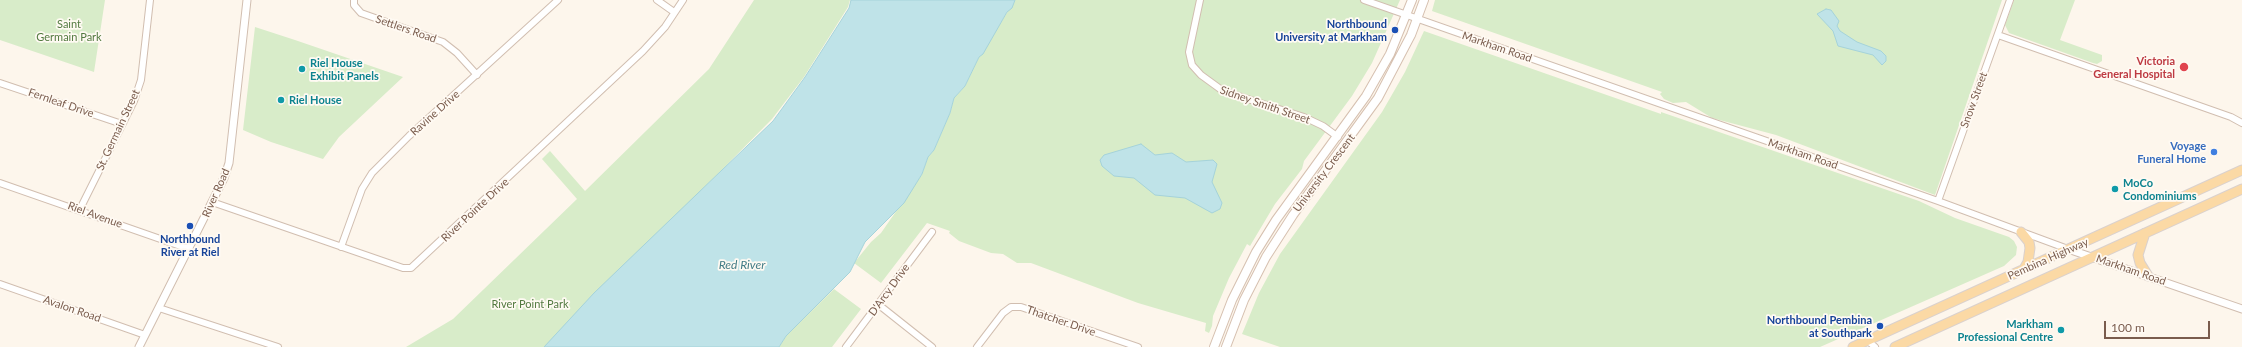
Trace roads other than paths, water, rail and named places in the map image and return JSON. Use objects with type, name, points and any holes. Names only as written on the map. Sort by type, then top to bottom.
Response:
[{"type":"main road","name":"University Crescent","points":[[1214,347],[1232,300],[1262,242],[1358,109],[1381,71],[1407,15],[1412,0]]},
{"type":"main road","name":"University Crescent","points":[[1226,347],[1244,300],[1266,257],[1293,216],[1375,104],[1394,71],[1418,19],[1424,0]]},
{"type":"main road","name":"Pembina Highway","points":[[1853,347],[2068,249],[2110,232],[2242,170]]},
{"type":"main road","name":"Pembina Highway","points":[[1900,345],[2242,189]]},
{"type":"main road","points":[[2021,232],[2029,242],[2030,248],[2028,262],[2024,269]]},
{"type":"main road","points":[[2145,233],[2138,255],[2140,263],[2148,276]]},
{"type":"street","name":"St. Germain Street","points":[[80,209],[134,101],[141,80],[150,0]]},
{"type":"street","name":"River Road","points":[[139,347],[224,178],[229,162],[247,0]]},
{"type":"street","name":"Settlers Road","points":[[354,0],[354,5],[361,13],[443,42],[457,53],[477,75]]},
{"type":"street","name":"Ravine Drive","points":[[341,247],[362,189],[372,174],[409,136],[557,0]]},
{"type":"street","points":[[657,0],[674,12]]},
{"type":"street","name":"River Pointe Drive","points":[[212,202],[404,268],[416,266],[643,51],[664,27],[684,0]]},
{"type":"street","name":"Sidney Smith Street","points":[[1200,0],[1189,52],[1192,65],[1201,76],[1223,91],[1304,117],[1323,126],[1338,137]]},
{"type":"street","name":"Markham Road","points":[[1364,0],[1938,200],[2068,249],[2242,309]]},
{"type":"street","name":"Snow Street","points":[[1938,200],[2010,0]]},
{"type":"street","points":[[1998,35],[2231,117],[2242,124]]},
{"type":"street","name":"Fernleaf Drive","points":[[0,82],[122,124]]},
{"type":"street","name":"Riel Avenue","points":[[0,182],[80,209],[189,249]]},
{"type":"street","name":"D'Arcy Drive","points":[[846,347],[879,305],[932,232]]},
{"type":"street","name":"Avalon Road","points":[[0,284],[145,335]]},
{"type":"street","points":[[879,305],[932,347]]},
{"type":"street","name":"Thatcher Drive","points":[[977,347],[1002,313],[1011,307],[1021,307],[1138,347]]},
{"type":"street","points":[[159,308],[278,347]]},
{"type":"street","points":[[1867,340],[1875,347]]},
{"type":"water","name":"Red River","points":[[851,0],[1015,0],[1012,8],[1007,12],[983,54],[979,57],[965,86],[954,98],[950,113],[934,150],[928,157],[922,174],[904,203],[865,242],[850,272],[786,336],[779,347],[544,347],[594,293],[773,121],[805,77],[849,8]]},
{"type":"water","points":[[1826,9],[1831,10],[1839,21],[1837,26],[1840,31],[1857,42],[1881,51],[1886,56],[1886,61],[1882,65],[1873,55],[1838,46],[1833,31],[1817,14]]},
{"type":"water","points":[[1141,144],[1155,155],[1172,153],[1186,162],[1213,160],[1217,164],[1212,182],[1222,203],[1220,209],[1212,213],[1185,198],[1155,195],[1134,178],[1114,176],[1102,166],[1100,160],[1104,155]]},
{"type":"place","name":"Northbound University at Markham","points":[[1395,30]]},
{"type":"place","name":"Victoria General Hospital","points":[[2184,67]]},
{"type":"place","name":"Riel House Exhibit Panels","points":[[302,69]]},
{"type":"place","name":"Riel House","points":[[281,100]]},
{"type":"place","name":"Voyage Funeral Home","points":[[2214,152]]},
{"type":"place","name":"MoCo Condominiums","points":[[2115,189]]},
{"type":"place","name":"Northbound River at Riel","points":[[190,226]]},
{"type":"place","name":"Northbound Pembina at Southpark","points":[[1880,326]]},
{"type":"place","name":"Markham Professional Centre","points":[[2061,330]]},
{"type":"park label","name":"Saint Germain Park","points":[[69,30]]},
{"type":"park label","name":"River Point Park","points":[[530,304]]}]
